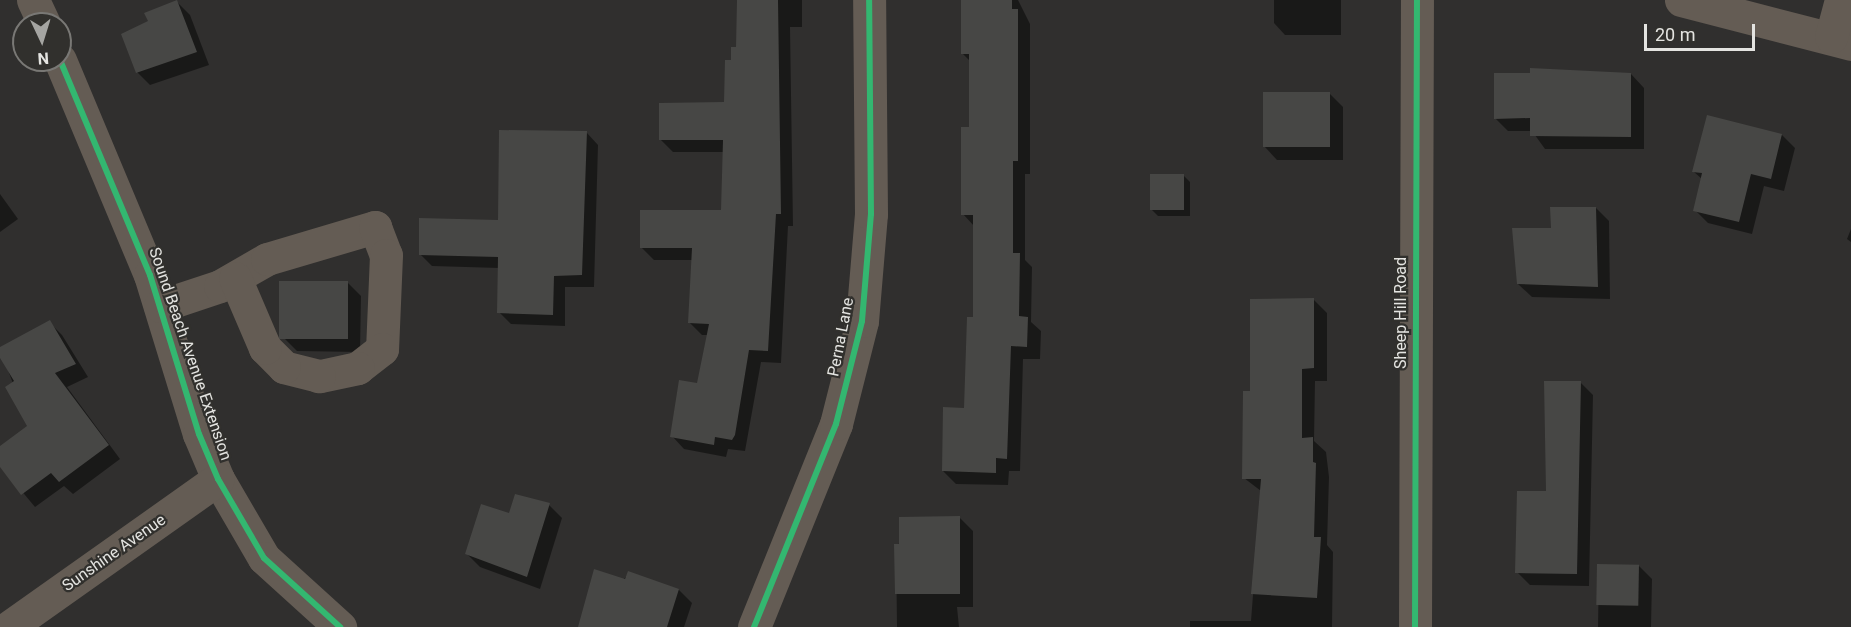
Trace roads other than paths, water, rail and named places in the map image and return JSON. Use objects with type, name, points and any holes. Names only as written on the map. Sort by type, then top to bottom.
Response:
[{"type":"street","name":"Perna Lane","points":[[754,627],[836,424],[862,321],[871,214],[869,0]]},
{"type":"street","name":"Sheep Hill Road","points":[[1415,627],[1416,0]]},
{"type":"street","points":[[1681,0],[1841,41],[1841,0]]},
{"type":"street","name":"Sound Beach Avenue Extension","points":[[65,72],[160,306],[199,434],[218,479],[264,558],[340,627]]},
{"type":"street","points":[[160,306],[235,278],[267,260],[375,227],[386,255],[382,349],[358,368],[319,376],[284,367],[265,348],[235,278]]},
{"type":"street","name":"Sunshine Avenue","points":[[9,627],[218,479]]}]
